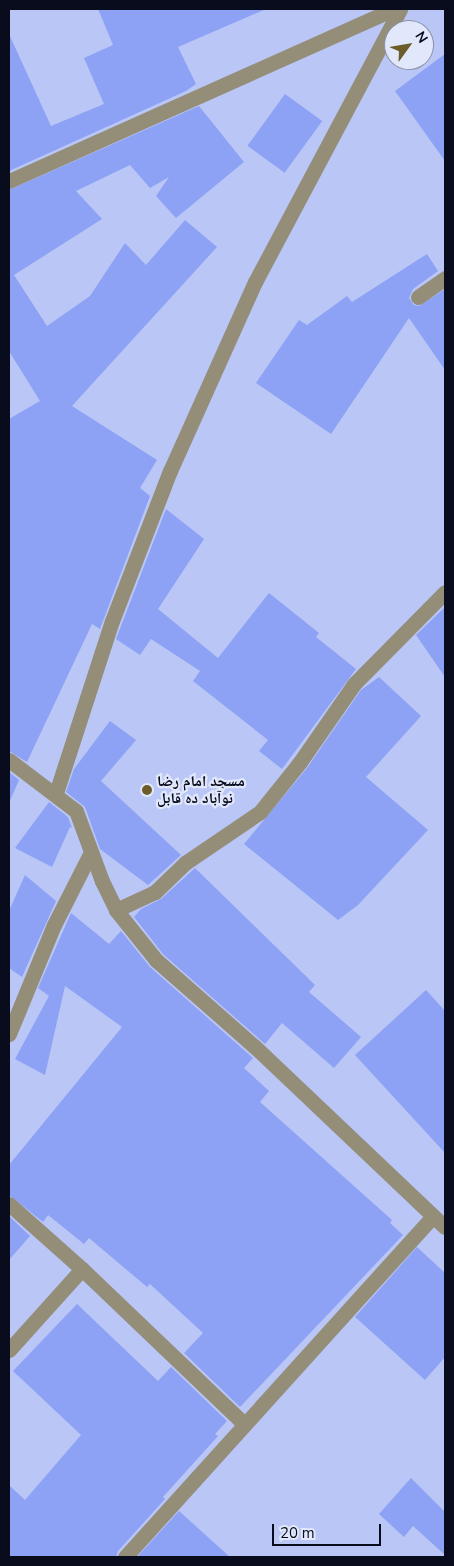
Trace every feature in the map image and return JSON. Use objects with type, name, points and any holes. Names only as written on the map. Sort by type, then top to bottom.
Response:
[{"type":"street","points":[[9,181],[393,9]]},
{"type":"street","points":[[56,793],[112,621],[170,471],[255,282],[400,9]]},
{"type":"street","points":[[418,297],[445,278]]},
{"type":"street","points":[[116,910],[154,892],[185,863],[260,812],[300,762],[354,684],[445,592]]},
{"type":"street","points":[[9,760],[56,793],[76,811],[116,910],[156,960],[254,1046],[432,1217],[445,1227]]},
{"type":"street","points":[[9,1034],[54,925],[91,852]]},
{"type":"street","points":[[9,1204],[82,1269],[244,1424]]},
{"type":"street","points":[[126,1557],[432,1217]]},
{"type":"street","points":[[9,1350],[82,1269]]},
{"type":"building","points":[[98,9],[266,9],[178,47],[196,84],[186,91],[9,171],[9,34],[51,126],[104,104],[84,58],[113,45]]},
{"type":"building","points":[[445,54],[445,161],[395,91],[423,70],[434,70],[434,62]]},
{"type":"building","points":[[285,94],[322,121],[285,173],[247,146]]},
{"type":"building","points":[[199,106],[244,162],[176,218],[156,196],[169,177],[150,188],[130,165],[76,191],[102,219],[14,275],[47,326],[90,296],[125,243],[146,265],[185,220],[217,247],[72,406],[157,460],[140,488],[150,496],[100,629],[92,624],[27,762],[9,751],[9,419],[40,401],[9,351],[9,190]]},
{"type":"building","points":[[427,254],[438,271],[413,289],[409,298],[414,305],[419,306],[445,289],[445,370],[409,318],[331,434],[256,383],[299,320],[307,325],[347,296],[352,302]]},
{"type":"building","points":[[166,509],[204,539],[158,609],[218,658],[269,593],[319,633],[316,637],[356,669],[282,769],[259,751],[268,740],[193,681],[200,671],[151,639],[140,655],[116,639]]},
{"type":"building","points":[[445,607],[445,677],[416,635]]},
{"type":"building","points":[[379,677],[421,716],[366,777],[428,830],[358,905],[338,920],[244,844],[307,768],[361,690]]},
{"type":"building","points":[[110,721],[136,740],[101,781],[181,855],[148,885],[100,849],[85,807],[66,792],[74,769]]},
{"type":"building","points":[[9,772],[19,780],[9,803]]},
{"type":"building","points":[[49,802],[68,817],[72,828],[70,827],[52,867],[15,848]]},
{"type":"building","points":[[195,868],[315,985],[309,992],[361,1037],[334,1068],[282,1023],[265,1044],[163,954],[134,917],[141,909],[161,899]]},
{"type":"building","points":[[25,875],[56,901],[22,977],[9,968],[9,911]]},
{"type":"building","points":[[71,913],[109,944],[121,931],[150,967],[253,1058],[244,1068],[269,1091],[260,1102],[392,1220],[390,1223],[403,1235],[240,1407],[184,1353],[203,1333],[150,1284],[147,1287],[89,1238],[84,1244],[48,1215],[43,1222],[9,1195],[9,1165],[122,1027],[65,986],[45,1075],[15,1059],[49,996],[38,988]]},
{"type":"building","points":[[426,990],[445,1011],[445,1153],[355,1055]]},
{"type":"building","points":[[9,1216],[30,1236],[9,1260]]},
{"type":"building","points":[[417,1247],[445,1273],[445,1357],[425,1380],[355,1317]]},
{"type":"building","points":[[77,1304],[158,1381],[171,1367],[227,1421],[215,1434],[218,1436],[163,1497],[165,1499],[118,1551],[116,1557],[9,1557],[9,1485],[25,1500],[81,1435],[13,1371]]},
{"type":"building","points":[[411,1478],[445,1512],[445,1555],[413,1526],[404,1537],[379,1514]]},
{"type":"building","points":[[179,1511],[230,1557],[137,1557]]},
{"type":"place","name":"مسجد امام رضا نوآباد ده قابل","points":[[147,790]]}]
